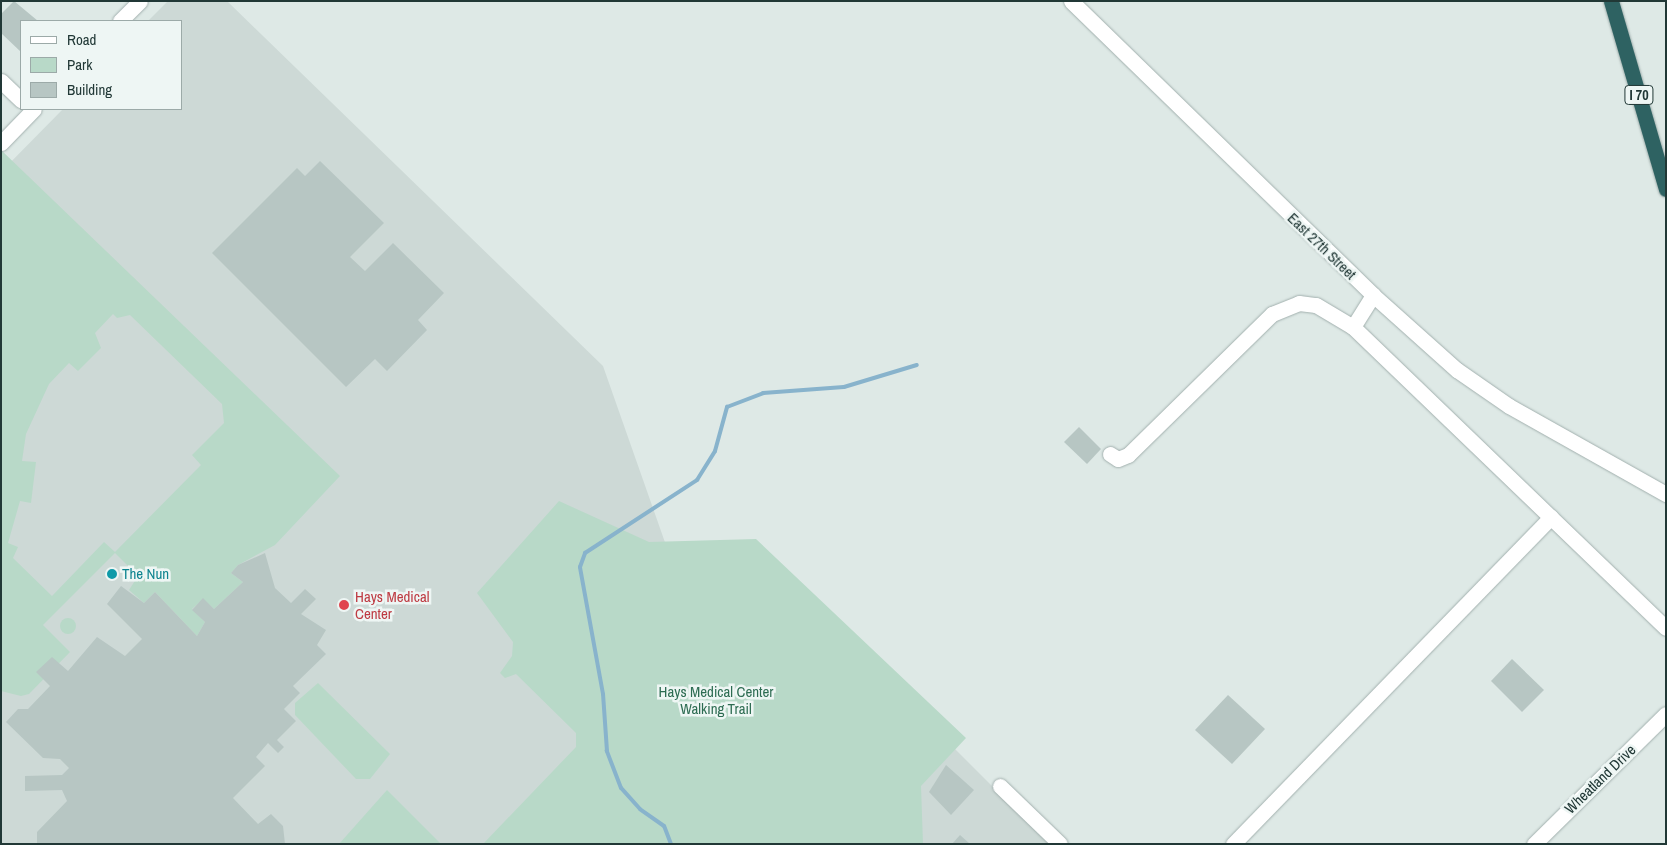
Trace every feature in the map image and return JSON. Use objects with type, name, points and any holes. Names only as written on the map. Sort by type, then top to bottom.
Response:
[{"type":"highway","name":"I 70","points":[[1611,1],[1666,189]]},
{"type":"street","points":[[121,20],[140,1]]},
{"type":"street","name":"East 27th Street","points":[[1071,1],[1373,295],[1474,383],[1599,457],[1666,494]]},
{"type":"street","points":[[1,81],[20,99]]},
{"type":"street","points":[[1,143],[31,110]]},
{"type":"street","points":[[1353,327],[1373,295]]},
{"type":"street","points":[[1110,454],[1118,459],[1128,455],[1249,333],[1284,306],[1316,305],[1353,327],[1666,628]]},
{"type":"street","points":[[1233,844],[1551,517]]},
{"type":"street","name":"Wheatland Drive","points":[[1534,844],[1666,714]]},
{"type":"street","points":[[1000,786],[1060,844]]},
{"type":"shaded area","name":"Hays Medical Center","points":[[168,1],[227,1],[603,366],[771,844],[1,844],[1,172],[62,110],[182,110],[182,20],[149,20]]},
{"type":"shaded area","points":[[947,741],[1050,844],[877,844]]},
{"type":"green space","points":[[1,150],[340,476],[275,545],[238,565],[231,573],[243,582],[214,609],[203,599],[192,609],[205,622],[197,636],[155,592],[144,603],[129,590],[138,576],[115,553],[43,625],[70,652],[29,694],[21,696],[1,691]],"holes":[[[113,314],[117,318],[130,315],[222,404],[224,423],[192,455],[201,465],[115,552],[104,542],[52,596],[13,558],[18,547],[8,543],[20,501],[31,503],[36,462],[22,461],[26,434],[49,384],[69,363],[78,371],[101,348],[95,333]]]},
{"type":"green space","name":"Hays Medical Center Walking Trail","points":[[559,501],[649,542],[756,539],[966,738],[921,786],[923,844],[483,844],[576,747],[576,733],[516,674],[505,678],[500,673],[512,656],[513,642],[477,593]]},
{"type":"green space","points":[[68,618],[74,620],[76,626],[74,632],[68,634],[62,632],[60,626],[62,620]]},
{"type":"green space","points":[[318,683],[390,754],[370,779],[356,779],[295,715],[295,703]]},
{"type":"green space","points":[[387,790],[441,844],[339,844]]},
{"type":"building","points":[[14,1],[37,20],[20,20],[20,51],[1,33],[1,14]]},
{"type":"building","points":[[320,161],[384,223],[350,257],[365,271],[393,243],[444,293],[418,320],[427,330],[387,371],[375,359],[346,387],[212,253],[297,168],[305,176]]},
{"type":"building","points":[[1079,427],[1101,449],[1087,464],[1064,442]]},
{"type":"building","points":[[265,553],[275,588],[291,603],[305,589],[316,599],[301,614],[326,630],[317,645],[326,654],[293,686],[300,693],[284,709],[296,721],[277,740],[284,747],[278,753],[268,743],[256,757],[265,766],[233,798],[258,824],[271,814],[283,826],[285,844],[37,844],[37,832],[67,801],[62,790],[25,791],[25,776],[62,775],[69,768],[60,759],[43,758],[6,722],[18,709],[28,709],[50,686],[36,672],[52,657],[68,671],[97,637],[125,656],[142,639],[107,604],[121,586],[144,603],[155,592],[197,636],[205,622],[192,610],[203,598],[214,609],[243,582],[231,573],[238,565]]},
{"type":"building","points":[[1512,659],[1544,690],[1522,712],[1491,681]]},
{"type":"building","points":[[1228,695],[1265,729],[1232,764],[1195,730]]},
{"type":"building","points":[[946,765],[974,790],[951,815],[929,792]]},
{"type":"building","points":[[960,835],[970,844],[952,844]]},
{"type":"waterway","points":[[671,844],[664,826],[640,809],[621,788],[607,751],[603,694],[580,567],[585,553],[697,480],[715,451],[727,407],[763,393],[844,387],[917,365]]},
{"type":"place","name":"The Nun","points":[[112,574]]},
{"type":"place","name":"Hays Medical Center","points":[[344,605]]}]
